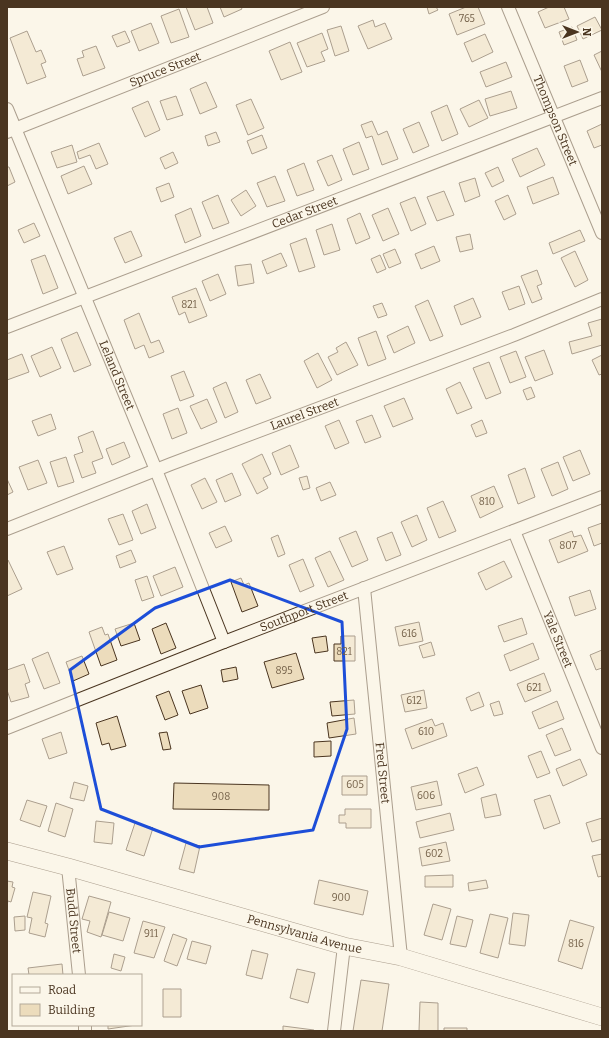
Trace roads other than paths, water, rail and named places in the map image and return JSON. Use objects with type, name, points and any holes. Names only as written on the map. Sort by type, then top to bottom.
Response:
[{"type":"main road","name":"Pennsylvania Avenue","points":[[7,851],[344,946],[401,957],[602,1017]]},
{"type":"street","name":"Spruce Street","points":[[11,130],[323,7]]},
{"type":"street","name":"Thompson Street","points":[[508,7],[555,116],[602,233]]},
{"type":"street","name":"Cedar Street","points":[[7,327],[83,296],[602,98]]},
{"type":"street","name":"Leland Street","points":[[7,109],[11,130],[156,470],[224,642]]},
{"type":"street","name":"Laurel Street","points":[[7,529],[156,470],[506,338],[602,299]]},
{"type":"street","name":"Southport Street","points":[[7,728],[224,642],[602,497]]},
{"type":"street","name":"Yale Street","points":[[514,531],[602,748]]},
{"type":"street","name":"Fred Street","points":[[364,588],[401,957]]},
{"type":"street","name":"Budd Street","points":[[68,867],[80,974]]},
{"type":"street","points":[[334,1031],[344,946]]}]
